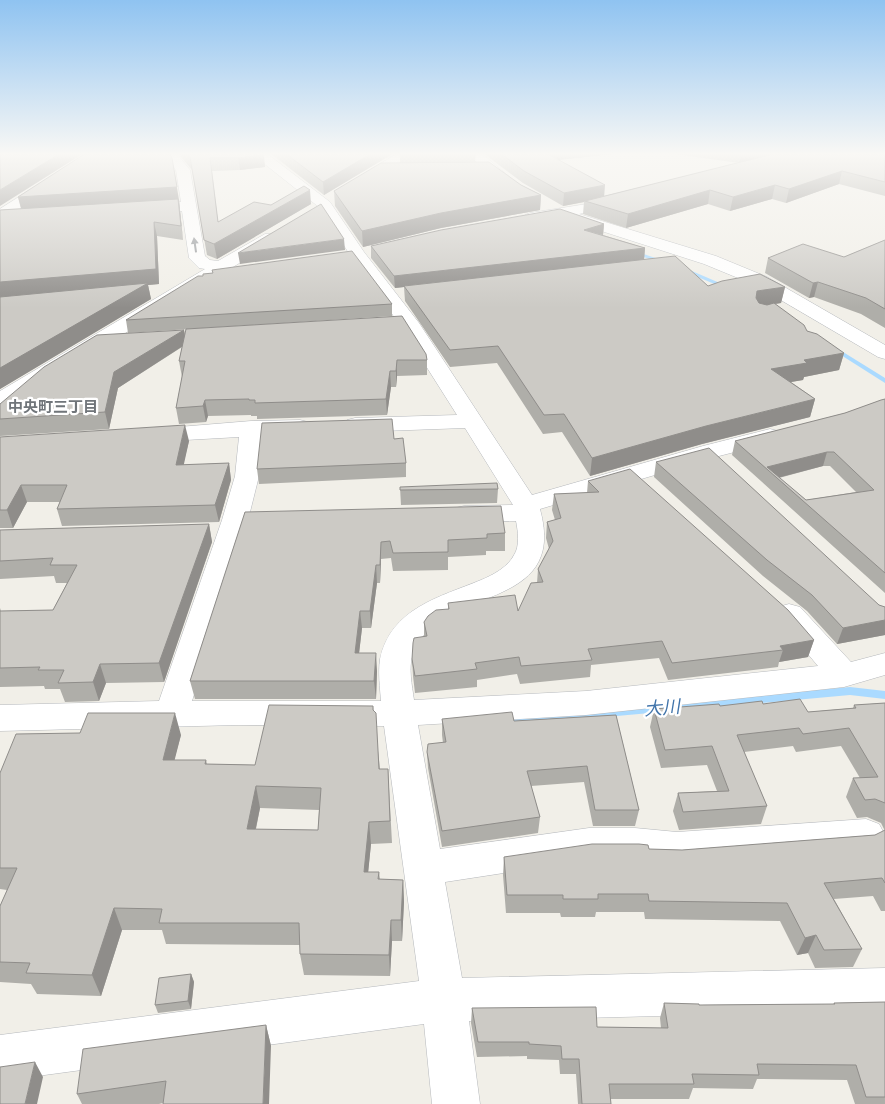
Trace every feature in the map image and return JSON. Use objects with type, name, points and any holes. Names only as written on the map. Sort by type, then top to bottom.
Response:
[{"type":"street","points":[[3,212],[17,205]]},
{"type":"street","points":[[309,214],[325,205],[367,253],[390,296],[399,323],[471,421],[527,509],[531,542],[528,557],[516,571],[500,582],[437,609],[410,626],[397,655],[395,670],[444,1000],[456,1104]]},
{"type":"street","points":[[546,205],[561,212],[574,226],[710,260],[761,281],[885,353]]},
{"type":"street","points":[[528,218],[604,205]]},
{"type":"street","points":[[130,209],[190,206],[197,258],[214,271],[244,270]]},
{"type":"street","points":[[3,212],[30,216]]},
{"type":"street","points":[[0,400],[285,229]]},
{"type":"street","points":[[340,258],[367,253]]},
{"type":"street","points":[[680,264],[710,260]]},
{"type":"street","points":[[737,286],[761,281]]},
{"type":"street","points":[[149,291],[183,289]]},
{"type":"street","points":[[390,296],[409,293]]},
{"type":"street","points":[[782,310],[806,306]]},
{"type":"street","points":[[826,340],[854,335]]},
{"type":"street","points":[[96,342],[135,340]]},
{"type":"street","points":[[126,436],[252,428],[471,421]]},
{"type":"street","points":[[171,714],[247,476],[252,428]]},
{"type":"street","points":[[440,514],[527,509],[712,450],[786,432]]},
{"type":"street","points":[[712,450],[733,471]]},
{"type":"street","points":[[633,474],[654,493]]},
{"type":"street","points":[[766,595],[795,619],[844,675]]},
{"type":"street","points":[[0,718],[238,712],[363,715],[586,703],[844,675],[885,664]]},
{"type":"street","points":[[424,868],[589,844],[634,844],[677,849],[866,835]]},
{"type":"street","points":[[0,1058],[444,1000],[885,989]]},
{"type":"building","points":[[89,205],[179,205],[181,226],[154,222],[156,269],[0,282],[0,210]]},
{"type":"building","points":[[198,205],[216,205],[218,222],[249,205],[284,205],[214,244],[204,240]]},
{"type":"building","points":[[320,205],[344,239],[238,253]]},
{"type":"building","points":[[343,205],[488,205],[441,213],[362,231]]},
{"type":"building","points":[[597,205],[660,205],[628,214]]},
{"type":"building","points":[[560,209],[604,224],[584,230],[645,248],[394,276],[371,246],[441,230]]},
{"type":"building","points":[[885,240],[885,309],[866,298],[818,282],[813,283],[768,258],[803,244],[844,257]]},
{"type":"building","points":[[352,251],[392,304],[126,320],[198,276],[213,273],[212,270]]},
{"type":"building","points":[[675,256],[708,286],[722,281],[760,274],[785,287],[757,291],[756,298],[759,303],[767,305],[774,303],[804,325],[807,331],[817,334],[844,353],[804,360],[807,363],[771,369],[815,399],[706,426],[592,458],[564,414],[544,415],[498,346],[450,350],[404,286]]},
{"type":"building","points":[[148,283],[0,368],[0,297]]},
{"type":"building","points":[[402,316],[426,354],[427,360],[397,360],[396,371],[390,371],[386,399],[255,403],[255,400],[249,399],[205,400],[203,406],[176,408],[185,361],[179,361],[186,329]]},
{"type":"building","points":[[184,330],[114,372],[105,412],[0,419],[0,404],[44,367],[97,335]]},
{"type":"building","points":[[885,399],[885,573],[735,441],[845,413]],"holes":[[[827,452],[834,452],[874,490],[806,500],[767,467]]]},
{"type":"building","points":[[392,419],[394,439],[403,438],[406,463],[257,469],[262,423]]},
{"type":"building","points":[[185,425],[176,465],[229,463],[215,505],[57,509],[67,485],[21,485],[7,510],[0,510],[0,437]]},
{"type":"building","points":[[709,448],[879,605],[885,607],[885,620],[843,628],[812,595],[767,560],[656,462]]},
{"type":"building","points":[[630,469],[788,610],[814,640],[780,646],[783,650],[672,663],[662,641],[588,649],[592,660],[521,666],[519,657],[475,663],[477,669],[415,676],[412,659],[414,638],[427,636],[424,622],[436,610],[449,609],[448,603],[515,595],[518,611],[531,583],[543,582],[538,569],[553,541],[547,522],[561,518],[554,494],[599,492],[588,481]]},
{"type":"building","points":[[497,483],[498,489],[400,490],[400,487]]},
{"type":"building","points":[[501,506],[505,533],[487,534],[487,538],[448,540],[448,552],[393,553],[390,541],[381,542],[380,565],[376,565],[370,611],[360,611],[355,653],[376,653],[374,681],[190,681],[245,512]]},
{"type":"building","points":[[209,524],[159,663],[100,664],[93,682],[58,683],[64,670],[38,670],[40,667],[0,668],[0,611],[53,610],[77,565],[50,565],[53,558],[0,561],[0,530]]},
{"type":"building","points":[[800,699],[808,712],[856,708],[854,705],[885,703],[885,803],[875,799],[865,800],[853,778],[878,777],[849,728],[803,734],[799,728],[737,735],[767,806],[683,812],[678,793],[729,791],[712,746],[665,750],[654,709],[719,704],[720,706],[762,701],[763,704]]},
{"type":"building","points":[[269,705],[373,706],[373,710],[376,713],[379,769],[388,769],[390,821],[369,822],[364,872],[379,872],[378,879],[403,880],[401,920],[391,920],[389,955],[300,954],[299,923],[159,923],[162,909],[114,908],[92,975],[26,973],[30,963],[0,962],[0,906],[17,868],[0,868],[0,773],[16,734],[80,733],[88,713],[175,713],[163,760],[206,760],[205,764],[255,765]],"holes":[[[256,786],[321,788],[318,830],[247,829]]]},
{"type":"building","points":[[512,712],[514,721],[616,715],[639,810],[595,810],[587,766],[527,771],[540,817],[442,831],[427,752],[428,744],[446,742],[442,719]]},
{"type":"building","points":[[885,830],[885,883],[882,878],[824,883],[862,949],[824,950],[816,935],[805,938],[787,903],[649,901],[648,894],[598,894],[598,899],[563,899],[563,895],[507,895],[504,857],[592,844],[639,844],[648,845],[649,849],[682,850],[875,835]]},
{"type":"building","points":[[191,974],[188,1001],[155,1005],[159,978]]},
{"type":"building","points":[[885,1002],[885,1097],[866,1097],[856,1065],[757,1064],[759,1075],[692,1074],[694,1084],[609,1084],[611,1104],[582,1104],[579,1059],[562,1059],[561,1046],[529,1044],[529,1042],[478,1042],[472,1008],[596,1007],[597,1027],[668,1028],[664,1003],[699,1005]]},
{"type":"building","points":[[266,1025],[263,1104],[163,1104],[166,1081],[77,1094],[83,1049]]},
{"type":"building","points":[[35,1062],[25,1104],[0,1104],[0,1067]]},
{"type":"waterway","points":[[633,252],[664,262]]},
{"type":"waterway","points":[[683,269],[726,287]]},
{"type":"waterway","points":[[835,349],[885,381]]},
{"type":"waterway","name":"大川","points":[[505,720],[550,718],[850,691],[885,695]]},
{"type":"district","name":"中央町三丁目","points":[[53,407]]}]
